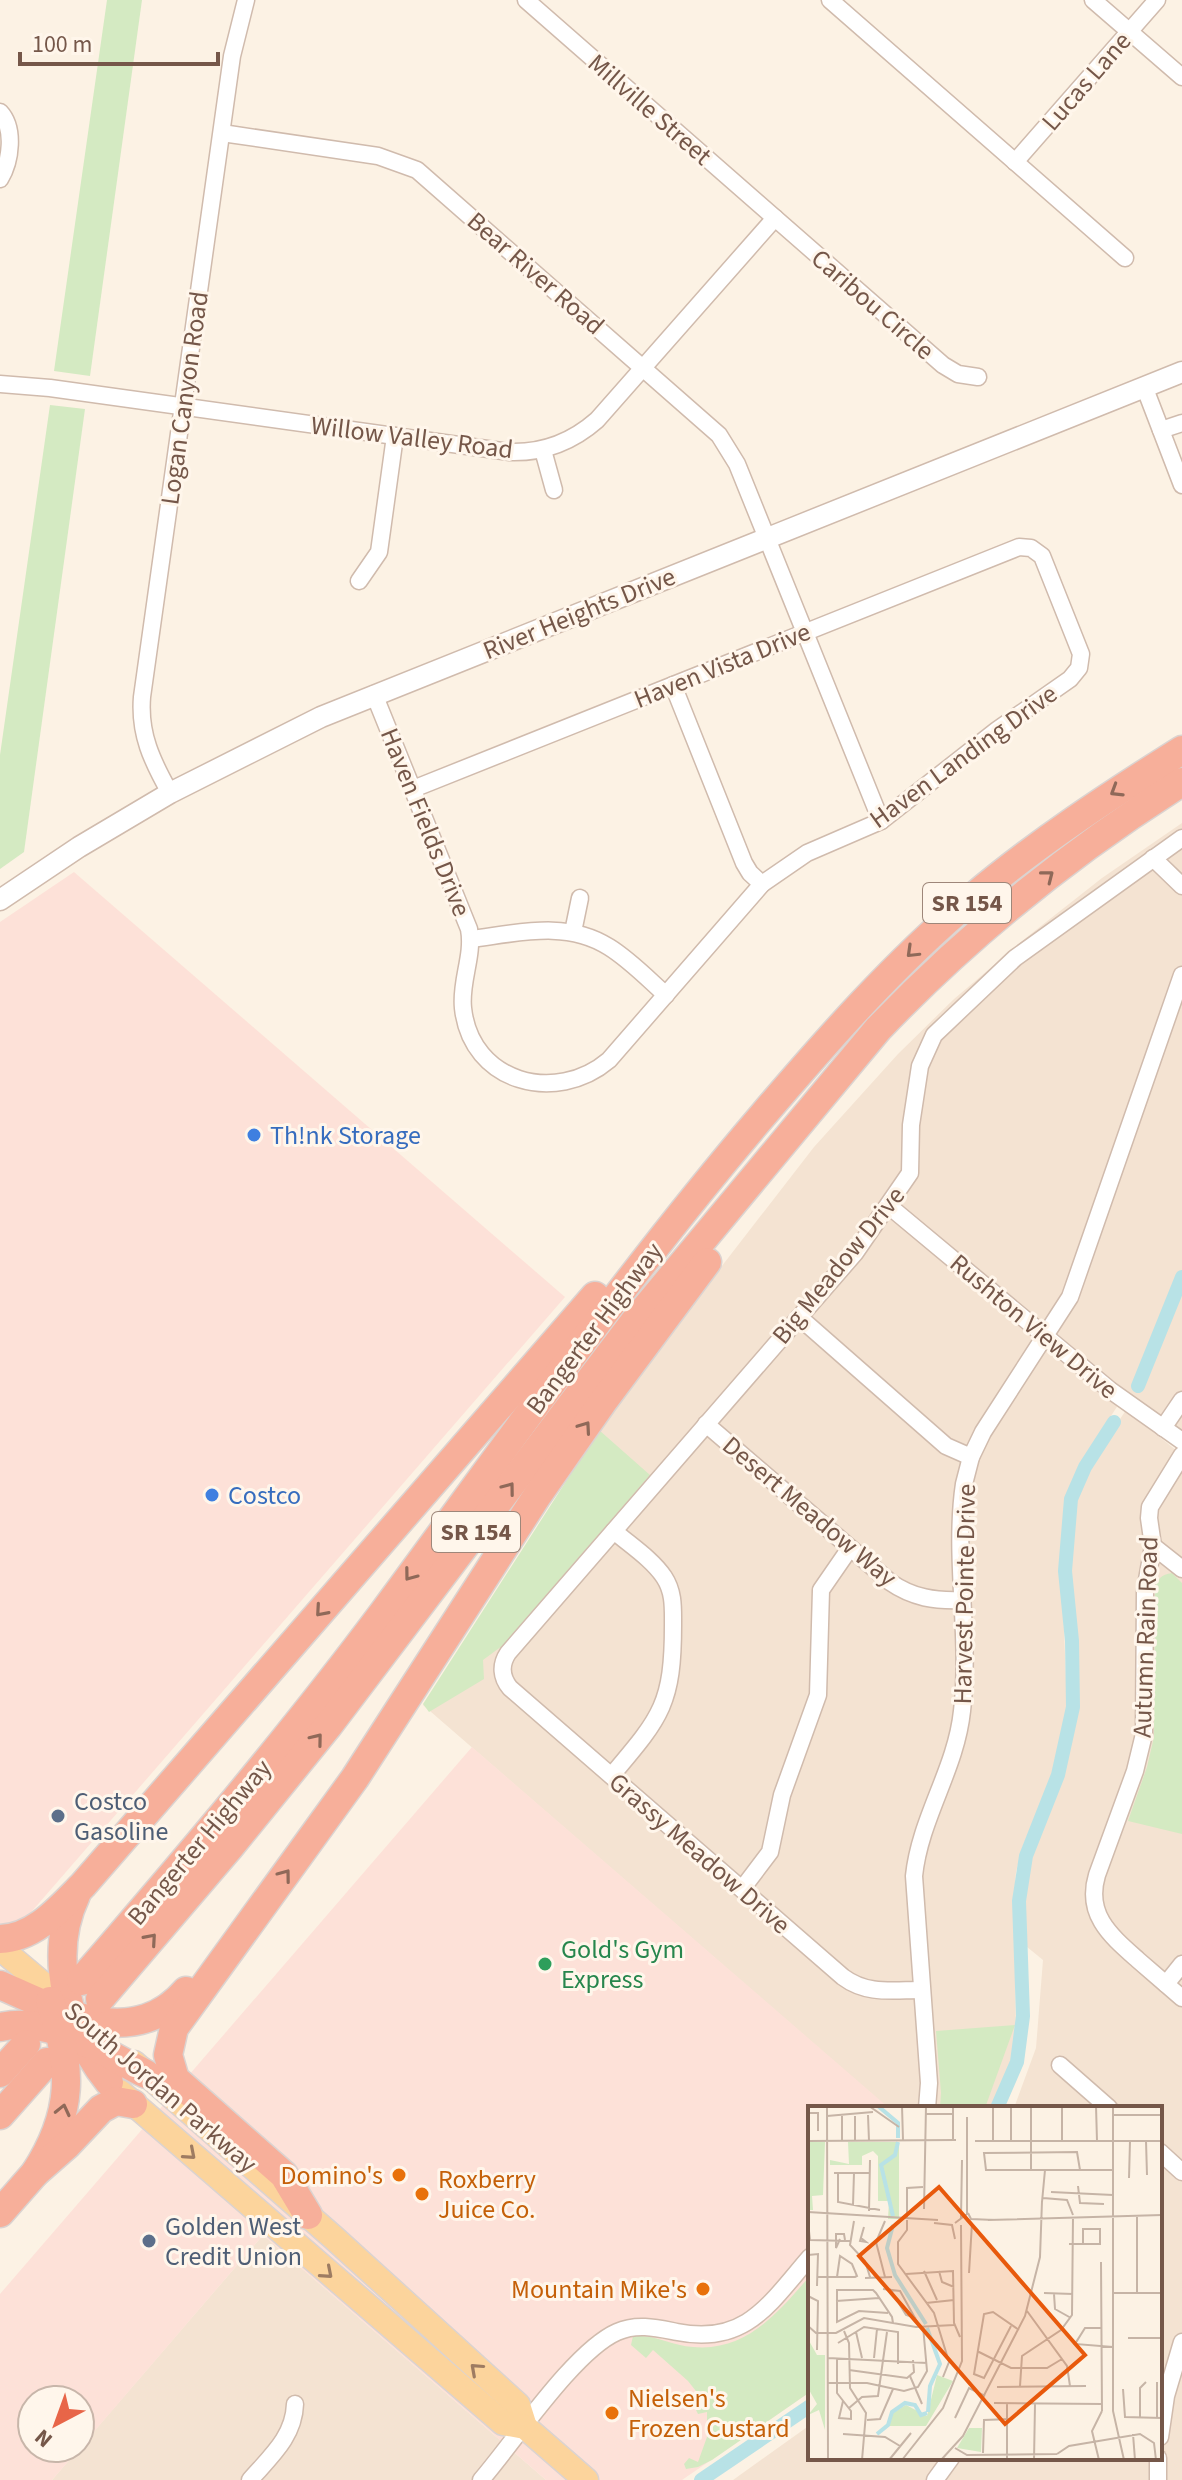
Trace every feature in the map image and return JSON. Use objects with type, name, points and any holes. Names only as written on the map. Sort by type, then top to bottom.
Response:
[{"type":"highway","name":"Bangerter Highway","points":[[0,2115],[63,2020],[388,1606],[596,1322],[782,1092],[888,976],[971,899],[1054,833],[1182,750]]},
{"type":"highway","name":"Bangerter Highway","points":[[0,2073],[63,2020],[229,1848],[328,1726],[635,1321],[849,1063],[910,995],[984,928],[1084,848],[1182,782]]},
{"type":"highway","points":[[308,2215],[284,2175],[182,2087],[171,2069],[169,2046],[176,2023],[355,1778],[537,1496],[602,1403],[784,1159],[849,1063]]},
{"type":"highway","points":[[0,1939],[19,1937],[34,1929],[83,1885],[572,1321],[782,1092]]},
{"type":"highway","points":[[35,2173],[51,2144],[64,2110],[67,2082],[63,1949],[67,1920],[83,1885]]},
{"type":"highway","points":[[0,2027],[63,2020],[125,2023],[147,2019],[182,1996],[237,1937]]},
{"type":"highway","points":[[0,1987],[63,2020],[146,2074]]},
{"type":"highway","points":[[63,2020],[109,2082]]},
{"type":"highway","points":[[0,2213],[35,2173],[105,2105],[116,2101],[133,2104]]},
{"type":"main road","name":"South Jordan Parkway","points":[[0,1948],[63,2020]]},
{"type":"main road","name":"South Jordan Parkway","points":[[146,2074],[518,2405],[525,2427]]},
{"type":"main road","name":"South Jordan Parkway","points":[[109,2082],[503,2423],[525,2427],[586,2480]]},
{"type":"street","name":"Logan Canyon Road","points":[[170,793],[148,751],[141,708],[236,36],[246,0]]},
{"type":"street","name":"Millville Street","points":[[526,0],[775,218]]},
{"type":"street","points":[[830,0],[1125,258]]},
{"type":"street","points":[[1093,0],[1182,77]]},
{"type":"street","name":"Lucas Lane","points":[[1015,162],[1157,0]]},
{"type":"street","points":[[0,179],[6,165],[10,137],[4,118]]},
{"type":"street","name":"Bear River Road","points":[[222,133],[378,156],[417,170],[719,435],[737,464],[881,821]]},
{"type":"street","name":"Willow Valley Road","points":[[0,384],[50,388],[510,452],[543,450],[566,442],[588,429],[775,218]]},
{"type":"street","name":"Caribou Circle","points":[[775,218],[943,365],[958,374],[978,377]]},
{"type":"street","name":"River Heights Drive","points":[[0,900],[89,841],[170,793],[271,740],[374,694],[1182,372]]},
{"type":"street","points":[[1144,386],[1182,485]]},
{"type":"street","points":[[1161,430],[1182,423]]},
{"type":"street","points":[[359,581],[379,552],[395,436]]},
{"type":"street","points":[[543,450],[554,490]]},
{"type":"street","name":"Haven Vista Drive","points":[[413,789],[1012,548],[1031,548],[1045,562],[1079,647],[1079,668]]},
{"type":"street","name":"Haven Landing Drive","points":[[666,995],[762,884],[807,853],[881,821],[997,730],[1070,679],[1079,668]]},
{"type":"street","points":[[673,685],[747,868],[762,884]]},
{"type":"street","name":"Haven Fields Drive","points":[[374,694],[466,919],[471,939],[462,996],[470,1033],[491,1063],[523,1081],[558,1084],[588,1075],[616,1053],[666,995]]},
{"type":"street","name":"Big Meadow Drive","points":[[502,1671],[508,1653],[855,1253],[889,1206],[910,1173],[911,1125],[918,1075],[922,1058],[934,1035],[1015,958],[1182,838]]},
{"type":"street","points":[[1153,858],[1182,886]]},
{"type":"street","points":[[573,932],[580,898]]},
{"type":"street","points":[[471,939],[542,930],[573,932],[609,947],[666,995]]},
{"type":"street","name":"Harvest Pointe Drive","points":[[927,2106],[929,2083],[915,1892],[916,1860],[923,1830],[960,1724],[963,1698],[962,1493],[971,1457],[983,1432],[1073,1289],[1182,975]]},
{"type":"street","name":"Rushton View Drive","points":[[889,1206],[1117,1396],[1182,1441]]},
{"type":"street","points":[[799,1317],[946,1446],[971,1457]]},
{"type":"street","points":[[1163,1428],[1182,1400]]},
{"type":"street","name":"Desert Meadow Way","points":[[706,1424],[890,1582],[908,1593],[938,1601],[962,1600]]},
{"type":"street","name":"Autumn Rain Road","points":[[1182,1455],[1150,1507],[1153,1546],[1145,1591],[1145,1722],[1142,1746],[1093,1893],[1096,1913],[1106,1931],[1182,1998]]},
{"type":"street","points":[[612,1775],[644,1738],[658,1715],[668,1690],[673,1664],[673,1604],[669,1585],[658,1569],[614,1531]]},
{"type":"street","points":[[1153,1546],[1182,1569]]},
{"type":"street","points":[[742,1889],[770,1852],[782,1795],[818,1695],[821,1590],[850,1548]]},
{"type":"street","name":"Grassy Meadow Drive","points":[[502,1671],[510,1688],[855,1985],[872,1991],[921,1990]]},
{"type":"street","points":[[1166,1984],[1182,1964]]},
{"type":"street","points":[[1060,2065],[1107,2106]]},
{"type":"street","points":[[1162,2154],[1182,2172]]},
{"type":"street","points":[[481,2480],[587,2354],[615,2333],[643,2327],[703,2336],[735,2330],[762,2312],[808,2259]]},
{"type":"street","points":[[1162,2413],[1182,2342]]},
{"type":"street","points":[[250,2480],[285,2439],[295,2417],[295,2404]]},
{"type":"street","points":[[935,2480],[950,2460]]},
{"type":"shaded area","points":[[1182,823],[1182,1431],[1124,1396],[1079,1465],[1066,1500],[1061,1554],[1067,1705],[1055,1767],[1022,1848],[1016,1872],[1016,2035],[995,2106],[886,2106],[423,1705],[559,1499],[629,1386],[814,1147],[898,1054],[954,999],[1102,878]]},
{"type":"shaded area","points":[[74,872],[565,1297],[0,1948],[0,922]]},
{"type":"shaded area","points":[[1126,1410],[1182,1455],[1182,2480],[733,2480],[808,2426],[808,2460],[1162,2460],[1162,2106],[1015,2106],[1036,2048],[1043,1960],[1021,1942],[1021,1909],[1027,1860],[1065,1759],[1075,1703],[1069,1543],[1075,1496],[1093,1460]]},
{"type":"shaded area","points":[[472,1747],[887,2106],[808,2106],[808,2393],[682,2480],[546,2480],[263,2235],[96,2429],[96,2384],[16,2384],[16,2464],[66,2464],[52,2480],[0,2480],[0,2294]]},
{"type":"shaded area","points":[[263,2235],[546,2480],[52,2480],[66,2464],[96,2464],[96,2429]]},
{"type":"green space","points":[[107,0],[142,0],[90,376],[54,371]]},
{"type":"green space","points":[[50,405],[85,409],[24,852],[0,869],[0,755]]},
{"type":"green space","points":[[599,1430],[650,1475],[502,1646],[483,1660],[484,1679],[429,1712],[423,1704]]},
{"type":"green space","points":[[1172,1573],[1182,1583],[1182,1834],[1128,1821],[1154,1737],[1155,1588],[1160,1578]]},
{"type":"green space","points":[[1015,2025],[986,2106],[940,2106],[936,2031]]},
{"type":"green space","points":[[808,2278],[808,2393],[712,2460],[686,2469],[684,2464],[689,2458],[698,2462],[707,2437],[707,2412],[698,2414],[694,2406],[703,2400],[688,2381],[653,2350],[646,2358],[631,2345],[633,2336],[678,2345],[712,2347],[745,2336],[786,2303]]},
{"type":"waterway","points":[[1138,1386],[1182,1277]]},
{"type":"waterway","points":[[998,2106],[1017,2062],[1023,2016],[1019,1901],[1026,1856],[1058,1775],[1073,1707],[1072,1641],[1065,1571],[1071,1499],[1085,1467],[1114,1422]]},
{"type":"waterway","points":[[701,2480],[808,2407]]},
{"type":"place","name":"Th!nk Storage","points":[[254,1135]]},
{"type":"place","name":"Costco","points":[[212,1495]]},
{"type":"place","name":"Costco Gasoline","points":[[58,1816]]},
{"type":"place","name":"Gold's Gym Express","points":[[545,1964]]},
{"type":"place","name":"Domino's","points":[[399,2175]]},
{"type":"place","name":"Roxberry Juice Co.","points":[[422,2194]]},
{"type":"place","name":"Golden West Credit Union","points":[[149,2241]]},
{"type":"place","name":"Mountain Mike's","points":[[703,2289]]},
{"type":"place","name":"Nielsen's Frozen Custard","points":[[612,2413]]}]
